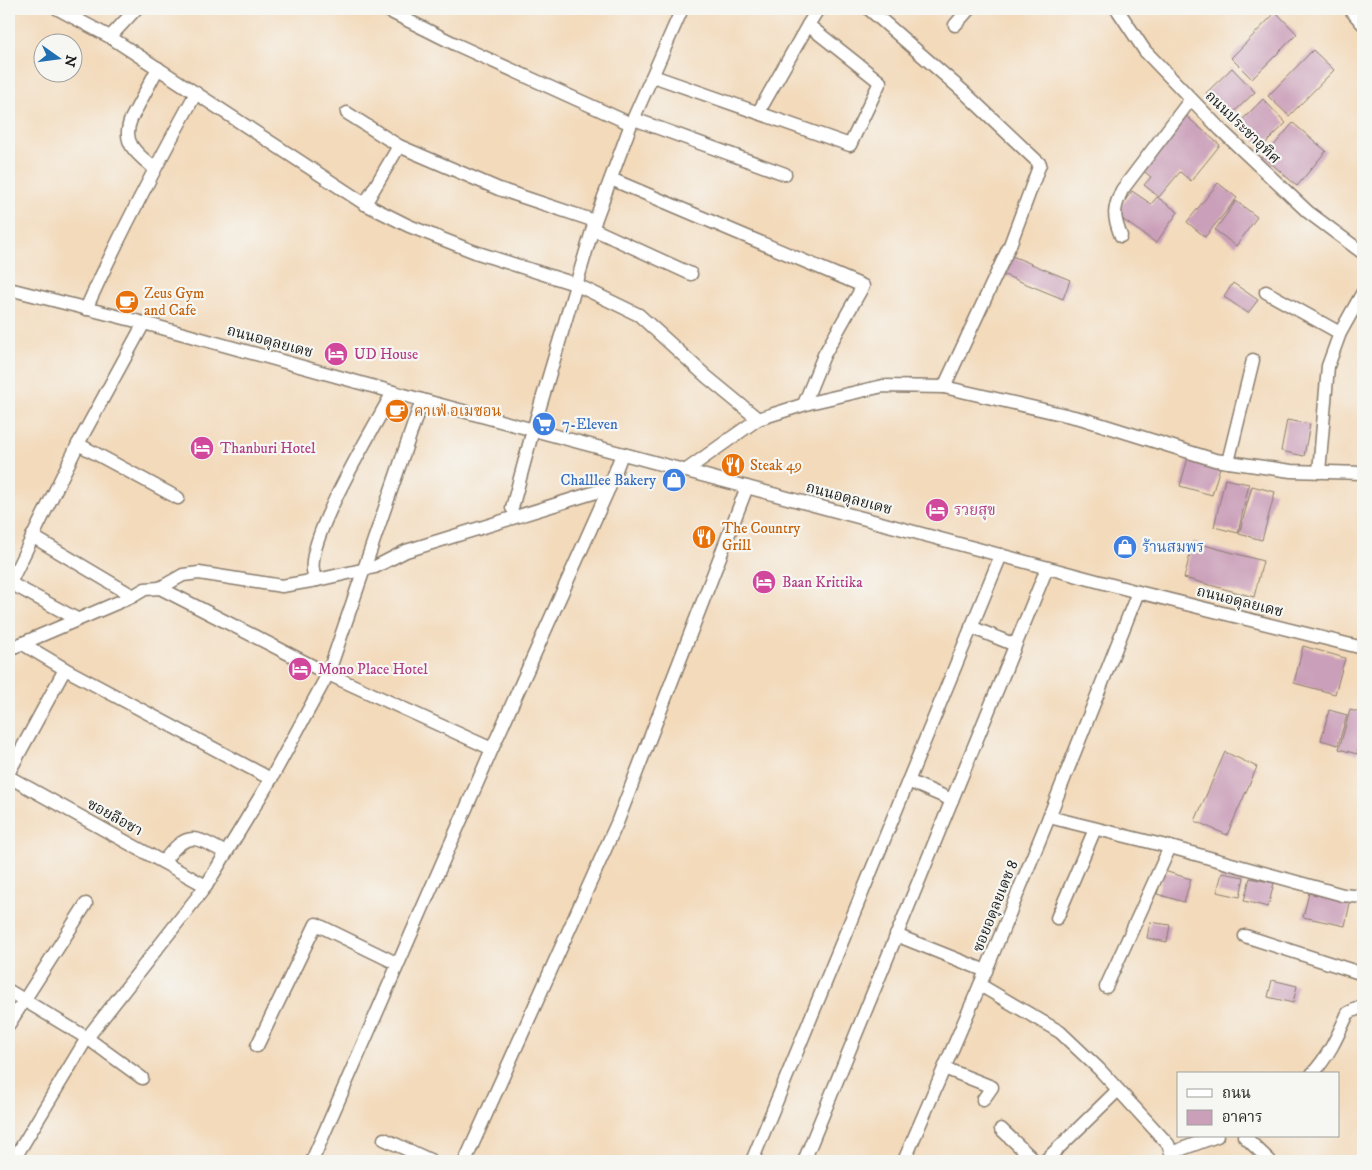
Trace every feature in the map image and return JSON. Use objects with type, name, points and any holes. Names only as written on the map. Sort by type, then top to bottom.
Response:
[{"type":"street","points":[[58,9],[110,37],[365,204],[409,226],[475,252],[575,284],[639,315],[707,377],[758,419]]},
{"type":"street","points":[[110,37],[136,9]]},
{"type":"street","points":[[385,9],[455,44],[633,121],[785,174]]},
{"type":"street","points":[[512,508],[532,430],[594,225],[633,121],[682,9]]},
{"type":"street","points":[[758,113],[818,9]]},
{"type":"street","points":[[868,9],[957,86],[1040,164],[1010,245],[944,387]]},
{"type":"street","points":[[955,25],[969,9]]},
{"type":"street","name":"ถนนประชาอุทิศ","points":[[1116,9],[1145,52],[1221,130],[1308,212],[1363,253]]},
{"type":"street","points":[[1350,9],[1363,24]]},
{"type":"street","points":[[653,76],[850,145],[880,82],[808,25]]},
{"type":"street","points":[[154,168],[138,155],[127,136],[131,119],[158,68]]},
{"type":"street","points":[[86,309],[115,244],[154,168],[196,93]]},
{"type":"street","points":[[1121,236],[1114,218],[1116,205],[1122,190],[1191,99]]},
{"type":"street","points":[[347,113],[399,146],[499,189],[594,225],[690,274]]},
{"type":"street","points":[[365,204],[399,146]]},
{"type":"street","points":[[611,179],[863,286],[824,355],[804,404]]},
{"type":"street","name":"ถนนอดุลยเดช","points":[[9,289],[1047,568],[1363,648]]},
{"type":"street","points":[[1266,292],[1340,333]]},
{"type":"street","points":[[1320,472],[1328,366],[1340,333],[1363,292]]},
{"type":"street","points":[[77,619],[9,583],[78,444],[144,324]]},
{"type":"street","points":[[1228,462],[1253,360]]},
{"type":"street","points":[[685,471],[758,419],[804,404],[883,386],[944,387],[1083,419],[1215,460],[1291,471],[1363,473]]},
{"type":"street","points":[[317,580],[312,570],[313,559],[326,517],[393,392]]},
{"type":"street","points":[[14,1158],[88,1038],[206,886],[271,779],[328,674],[422,400]]},
{"type":"street","points":[[78,444],[178,498]]},
{"type":"street","points":[[312,1161],[492,749],[609,488],[622,454]]},
{"type":"street","points":[[465,1161],[617,823],[747,487]]},
{"type":"street","points":[[9,649],[146,589],[160,588],[183,575],[199,573],[282,586],[317,580],[375,567],[406,552],[609,488]]},
{"type":"street","points":[[32,536],[133,596]]},
{"type":"street","points":[[752,1161],[1001,555]]},
{"type":"street","points":[[804,1161],[1047,568]]},
{"type":"street","points":[[160,588],[328,674],[492,749]]},
{"type":"street","name":"ซอยอดุลยเดช 8","points":[[904,1161],[986,971],[1138,592]]},
{"type":"street","points":[[971,627],[1015,645]]},
{"type":"street","points":[[23,644],[65,669],[271,779]]},
{"type":"street","points":[[9,772],[65,669]]},
{"type":"street","name":"ซอยลือชา","points":[[9,777],[206,886]]},
{"type":"street","points":[[908,781],[952,800]]},
{"type":"street","points":[[1049,817],[1170,847],[1343,895],[1363,897]]},
{"type":"street","points":[[1057,918],[1095,829]]},
{"type":"street","points":[[162,862],[174,848],[187,839],[206,842],[226,853]]},
{"type":"street","points":[[1106,987],[1170,847]]},
{"type":"street","points":[[9,1024],[86,904]]},
{"type":"street","points":[[257,1046],[316,924],[398,964]]},
{"type":"street","points":[[896,935],[986,971]]},
{"type":"street","points":[[1245,936],[1363,974]]},
{"type":"street","points":[[980,984],[1060,1032],[1099,1068],[1168,1144],[1173,1157],[1213,1138]]},
{"type":"street","points":[[9,991],[88,1038],[142,1078]]},
{"type":"street","points":[[1314,1072],[1336,1042],[1348,1013],[1363,1006]]},
{"type":"street","points":[[944,1068],[992,1087],[983,1100]]},
{"type":"street","points":[[1045,1161],[1118,1090]]},
{"type":"street","points":[[1001,1129],[1035,1161]]},
{"type":"street","points":[[1246,1138],[1270,1161]]},
{"type":"street","points":[[384,1140],[432,1161]]},
{"type":"building","points":[[1276,12],[1297,34],[1252,79],[1231,58]]},
{"type":"building","points":[[1313,50],[1334,70],[1289,116],[1268,96]]},
{"type":"building","points":[[1232,68],[1255,92],[1229,117],[1206,93]]},
{"type":"building","points":[[1263,99],[1286,123],[1262,147],[1238,124]]},
{"type":"building","points":[[1185,115],[1220,145],[1191,181],[1180,172],[1159,197],[1144,185],[1151,177],[1141,169]]},
{"type":"building","points":[[1293,123],[1326,151],[1297,186],[1264,157]]},
{"type":"building","points":[[1218,183],[1237,198],[1205,237],[1187,222]]},
{"type":"building","points":[[1132,191],[1151,204],[1157,197],[1178,212],[1156,243],[1115,214]]},
{"type":"building","points":[[1236,201],[1257,217],[1236,246],[1215,230]]},
{"type":"building","points":[[1010,255],[1070,280],[1063,299],[1002,274]]},
{"type":"building","points":[[1233,283],[1258,300],[1248,313],[1224,297]]},
{"type":"building","points":[[1287,420],[1310,424],[1304,456],[1281,451]]},
{"type":"building","points":[[1188,458],[1220,467],[1212,495],[1180,486]]},
{"type":"building","points":[[1225,479],[1249,484],[1238,533],[1214,527]]},
{"type":"building","points":[[1252,486],[1275,492],[1262,540],[1239,534]]},
{"type":"building","points":[[1193,542],[1263,561],[1254,597],[1184,578]]},
{"type":"building","points":[[1303,646],[1345,658],[1335,694],[1294,683]]},
{"type":"building","points":[[1329,710],[1347,715],[1338,745],[1321,740]]},
{"type":"building","points":[[1350,710],[1363,713],[1363,731],[1357,754],[1339,749]]},
{"type":"building","points":[[1225,752],[1257,767],[1227,835],[1195,821]]},
{"type":"building","points":[[1164,871],[1191,879],[1184,902],[1157,894]]},
{"type":"building","points":[[1222,873],[1244,877],[1240,897],[1217,892]]},
{"type":"building","points":[[1250,878],[1274,883],[1268,907],[1244,901]]},
{"type":"building","points":[[1309,893],[1350,903],[1345,926],[1303,917]]},
{"type":"building","points":[[1150,922],[1170,925],[1167,942],[1147,938]]},
{"type":"building","points":[[1272,980],[1297,986],[1293,1003],[1268,997]]},
{"type":"place","name":"Zeus Gym and Cafe","points":[[127,302]]},
{"type":"place","name":"UD House","points":[[336,354]]},
{"type":"place","name":"คาเฟ่ อเมซอน","points":[[397,411]]},
{"type":"place","name":"7-Eleven","points":[[544,424]]},
{"type":"place","name":"Thanburi Hotel","points":[[202,448]]},
{"type":"place","name":"Steak 49","points":[[733,465]]},
{"type":"place","name":"Challlee Bakery","points":[[674,480]]},
{"type":"place","name":"รวยสุข","points":[[937,510]]},
{"type":"place","name":"The Country Grill","points":[[704,537]]},
{"type":"place","name":"ร้านสมพร","points":[[1125,547]]},
{"type":"place","name":"Baan Krittika","points":[[764,582]]},
{"type":"place","name":"Mono Place Hotel","points":[[300,669]]}]
